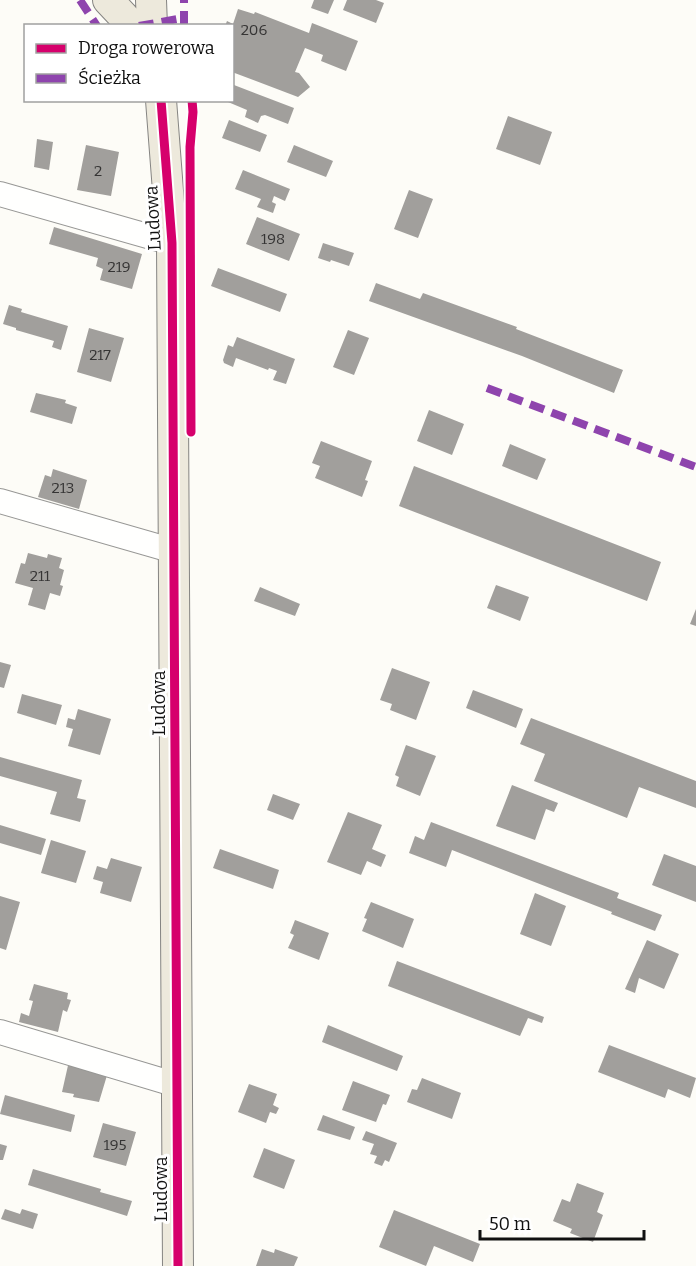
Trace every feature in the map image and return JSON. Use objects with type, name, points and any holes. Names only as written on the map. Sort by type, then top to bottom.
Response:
[{"type":"main road","points":[[108,0],[124,17],[127,24]]},
{"type":"main road","points":[[151,0],[153,24]]},
{"type":"main road","name":"Ludowa","points":[[153,102],[165,139]]},
{"type":"main road","name":"Ludowa","points":[[161,102],[172,243],[178,1266]]},
{"type":"street","points":[[0,194],[172,243]]},
{"type":"street","points":[[0,501],[174,551]]},
{"type":"street","points":[[0,1032],[177,1085]]},
{"type":"building","points":[[314,0],[334,0],[328,14],[311,8]]},
{"type":"building","points":[[347,0],[376,0],[384,3],[376,23],[343,10]]},
{"type":"building","points":[[238,9],[254,14],[255,12],[309,33],[312,23],[358,41],[346,71],[321,61],[323,55],[305,48],[295,72],[299,73],[310,87],[298,97],[234,73],[233,24]]},
{"type":"building","points":[[234,85],[294,108],[288,124],[265,115],[261,116],[258,123],[245,117],[247,110],[228,102],[234,102]]},
{"type":"building","points":[[508,116],[552,132],[540,165],[496,149]]},
{"type":"building","points":[[229,120],[267,135],[260,152],[222,138]]},
{"type":"building","points":[[37,139],[53,142],[49,170],[34,167]]},
{"type":"building","points":[[86,145],[119,152],[111,196],[77,190]]},
{"type":"building","points":[[294,145],[333,161],[326,177],[287,162]]},
{"type":"building","points":[[243,170],[290,189],[285,201],[274,196],[272,202],[276,204],[273,213],[257,207],[261,199],[235,189]]},
{"type":"building","points":[[409,190],[433,199],[418,238],[394,229]]},
{"type":"building","points":[[257,217],[300,234],[289,261],[246,244]]},
{"type":"building","points":[[54,227],[142,254],[132,289],[100,280],[103,269],[96,266],[98,258],[49,244]]},
{"type":"building","points":[[323,243],[354,253],[349,266],[318,258]]},
{"type":"building","points":[[218,268],[287,294],[280,312],[211,286]]},
{"type":"building","points":[[376,283],[420,299],[423,293],[517,327],[516,329],[623,370],[614,393],[522,356],[369,301]]},
{"type":"building","points":[[9,305],[22,309],[21,312],[68,326],[61,350],[52,347],[54,341],[3,324]]},
{"type":"building","points":[[89,328],[124,338],[111,382],[77,372]]},
{"type":"building","points":[[348,330],[369,338],[354,375],[333,367]]},
{"type":"building","points":[[237,337],[295,359],[286,384],[273,380],[277,371],[269,368],[268,370],[236,358],[233,367],[224,363],[228,345],[233,347]]},
{"type":"building","points":[[36,393],[66,400],[65,403],[77,407],[72,424],[30,412]]},
{"type":"building","points":[[429,410],[464,424],[452,455],[417,441]]},
{"type":"building","points":[[321,441],[372,461],[362,497],[315,478],[320,466],[312,463]]},
{"type":"building","points":[[510,444],[546,459],[537,480],[502,466]]},
{"type":"building","points":[[414,466],[661,562],[647,601],[399,506]]},
{"type":"building","points":[[53,469],[87,480],[79,509],[38,497],[45,475],[51,477]]},
{"type":"building","points":[[28,553],[47,558],[48,554],[62,558],[59,568],[64,570],[60,596],[50,593],[45,610],[28,605],[33,588],[15,583],[21,563],[25,564]]},
{"type":"building","points":[[496,585],[529,597],[520,621],[487,608]]},
{"type":"building","points":[[260,587],[300,604],[295,616],[254,601]]},
{"type":"building","points":[[696,609],[696,626],[690,624]]},
{"type":"building","points":[[0,662],[11,665],[4,688],[0,687]]},
{"type":"building","points":[[392,668],[430,682],[416,720],[390,710],[392,704],[380,700]]},
{"type":"building","points":[[473,690],[523,709],[516,728],[466,708]]},
{"type":"building","points":[[22,694],[62,705],[56,725],[17,713]]},
{"type":"building","points":[[78,709],[111,719],[100,755],[68,746],[73,729],[66,727],[68,718],[75,720]]},
{"type":"building","points":[[531,718],[696,781],[696,808],[639,787],[627,818],[534,781],[545,754],[520,744]]},
{"type":"building","points":[[406,745],[436,756],[420,796],[396,786],[399,777],[395,775]]},
{"type":"building","points":[[0,757],[82,780],[77,798],[86,800],[80,822],[50,814],[57,792],[0,776]]},
{"type":"building","points":[[512,785],[558,803],[554,812],[546,809],[535,840],[496,826]]},
{"type":"building","points":[[273,794],[300,804],[293,820],[267,810]]},
{"type":"building","points":[[348,812],[382,825],[372,849],[386,855],[381,867],[367,861],[361,875],[327,862]]},
{"type":"building","points":[[431,822],[619,893],[617,898],[662,915],[655,931],[452,850],[446,867],[409,853],[415,836],[424,840]]},
{"type":"building","points":[[0,825],[46,839],[41,855],[0,843]]},
{"type":"building","points":[[51,840],[86,851],[76,883],[41,873]]},
{"type":"building","points":[[220,849],[279,870],[273,889],[213,868]]},
{"type":"building","points":[[664,854],[696,866],[696,902],[652,885]]},
{"type":"building","points":[[111,858],[142,867],[131,902],[100,893],[103,882],[93,879],[97,866],[107,869]]},
{"type":"building","points":[[535,893],[566,906],[551,946],[520,934]]},
{"type":"building","points":[[0,896],[20,902],[6,950],[0,948]]},
{"type":"building","points":[[371,902],[414,919],[403,948],[362,931],[367,919],[364,918]]},
{"type":"building","points":[[295,920],[329,933],[319,960],[288,948],[294,935],[290,933]]},
{"type":"building","points":[[647,940],[679,954],[664,989],[639,978],[635,993],[625,989]]},
{"type":"building","points":[[397,961],[544,1017],[542,1023],[528,1018],[520,1036],[388,986]]},
{"type":"building","points":[[34,984],[68,993],[67,999],[71,1000],[67,1012],[63,1010],[58,1032],[19,1022],[21,1013],[29,1016],[33,1001],[29,1000]]},
{"type":"building","points":[[328,1025],[403,1056],[397,1071],[322,1042]]},
{"type":"building","points":[[609,1045],[696,1078],[690,1098],[668,1089],[665,1098],[598,1072]]},
{"type":"building","points":[[69,1061],[108,1072],[99,1102],[73,1097],[74,1094],[62,1092]]},
{"type":"building","points":[[422,1078],[461,1093],[452,1119],[407,1102],[412,1089],[417,1090]]},
{"type":"building","points":[[353,1081],[390,1095],[386,1105],[383,1104],[376,1122],[342,1110]]},
{"type":"building","points":[[249,1084],[277,1094],[273,1105],[279,1108],[276,1114],[270,1112],[266,1123],[238,1112]]},
{"type":"building","points":[[5,1095],[75,1115],[71,1132],[0,1114]]},
{"type":"building","points":[[323,1115],[355,1127],[350,1140],[317,1130]]},
{"type":"building","points":[[103,1123],[136,1132],[126,1166],[93,1157]]},
{"type":"building","points":[[366,1131],[397,1143],[389,1162],[385,1160],[382,1166],[374,1163],[377,1156],[370,1154],[374,1144],[362,1140]]},
{"type":"building","points":[[0,1144],[7,1146],[3,1160],[0,1160]]},
{"type":"building","points":[[264,1148],[295,1160],[284,1189],[253,1177]]},
{"type":"building","points":[[33,1169],[101,1189],[100,1192],[132,1201],[127,1216],[28,1185]]},
{"type":"building","points":[[577,1183],[604,1193],[597,1212],[603,1215],[593,1242],[570,1233],[572,1229],[553,1221],[562,1199],[570,1202]]},
{"type":"building","points":[[5,1209],[20,1214],[22,1209],[38,1214],[33,1229],[1,1219]]},
{"type":"building","points":[[394,1210],[480,1244],[473,1262],[434,1246],[426,1266],[379,1247]]},
{"type":"building","points":[[262,1249],[274,1253],[275,1249],[298,1257],[294,1266],[256,1266]]},
{"type":"marked path","points":[[80,0],[96,24]]},
{"type":"marked path","points":[[184,0],[184,24]]},
{"type":"marked path","points":[[150,24],[183,18]]},
{"type":"marked path","points":[[487,388],[696,467]]},
{"type":"cycle path","points":[[161,102],[172,243],[178,1266]]},
{"type":"cycle path","points":[[191,432],[190,147],[192,102]]}]
